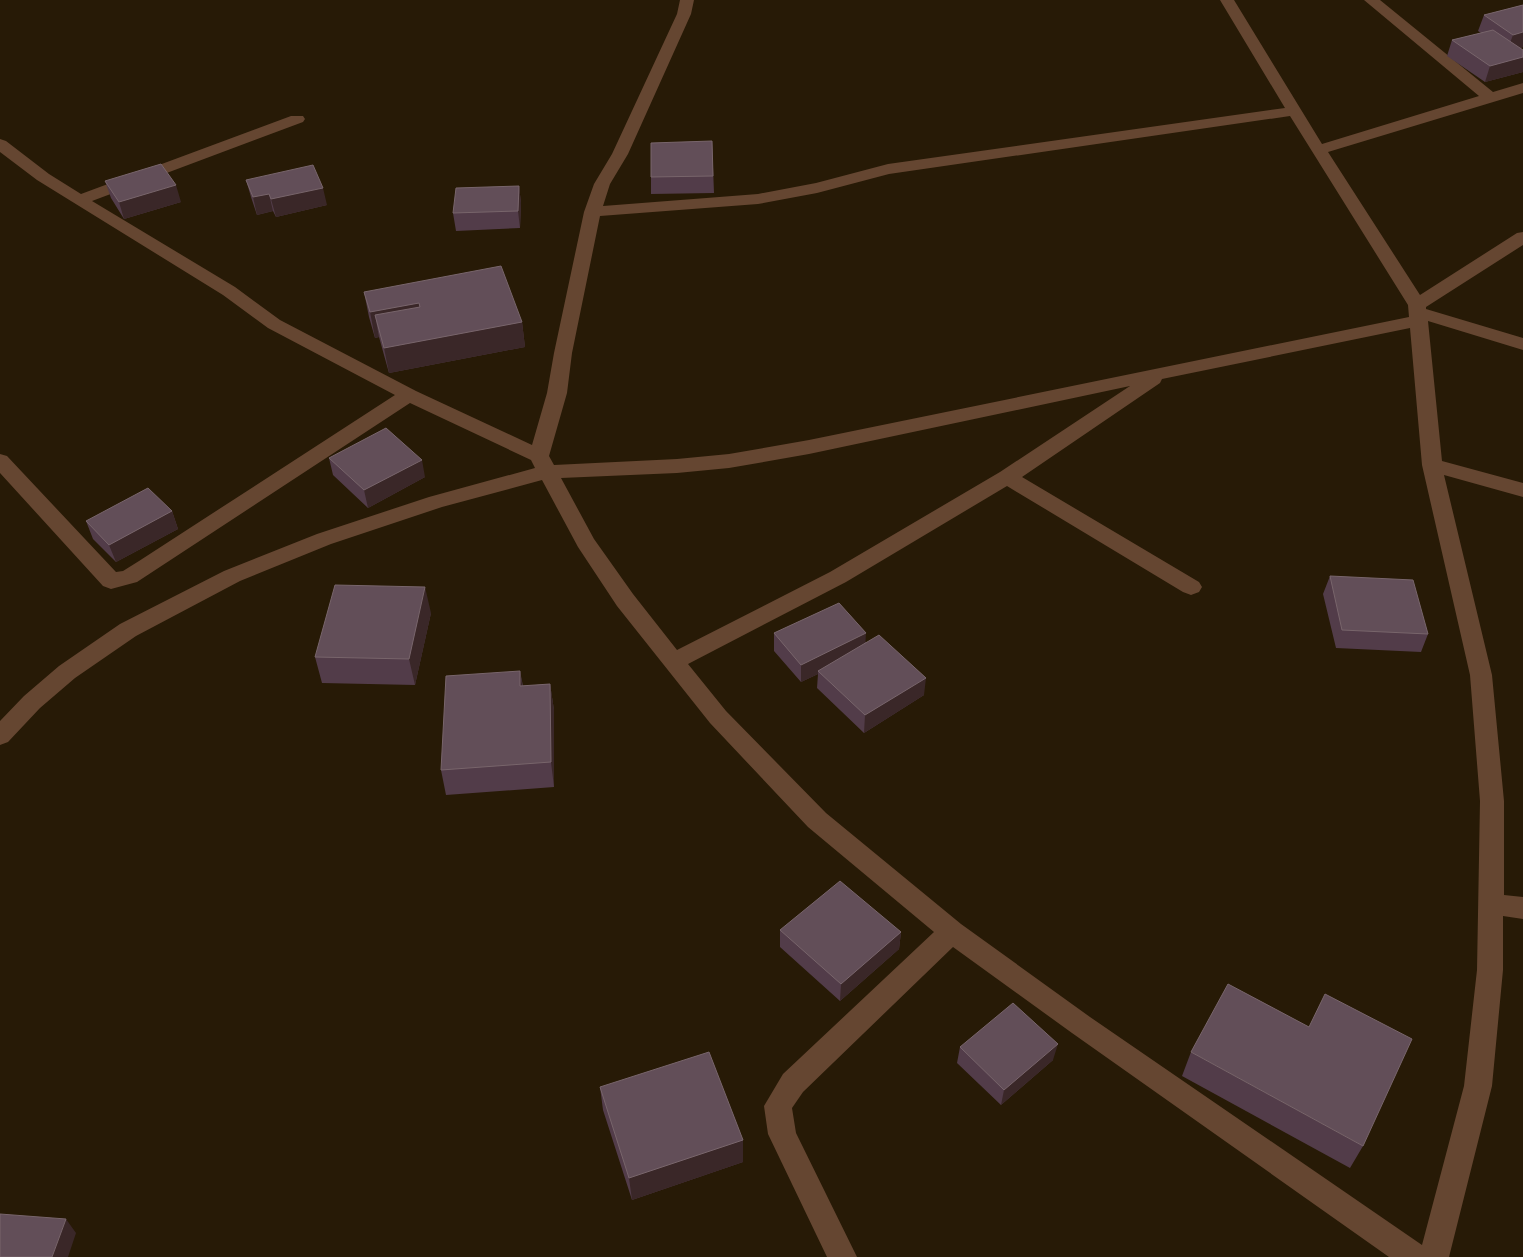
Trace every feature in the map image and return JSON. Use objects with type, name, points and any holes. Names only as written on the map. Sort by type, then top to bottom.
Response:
[{"type":"street","points":[[542,464],[592,212],[602,184],[620,154],[647,98],[684,14],[687,0]]},
{"type":"street","points":[[1371,0],[1490,98]]},
{"type":"street","points":[[1233,1],[1318,150],[1418,313],[1432,466],[1481,675],[1492,801],[1490,970],[1478,1086],[1434,1257]]},
{"type":"street","points":[[1318,150],[1523,88]]},
{"type":"street","points":[[592,212],[758,199],[817,188],[888,169],[1295,111]]},
{"type":"street","points":[[79,200],[297,119]]},
{"type":"street","points":[[0,144],[43,177],[229,291],[274,324],[542,464],[585,542],[626,600],[718,717],[817,820],[952,932],[1081,1025],[1414,1257]]},
{"type":"street","points":[[0,736],[32,702],[67,672],[128,630],[232,576],[324,540],[542,464],[677,466],[729,461],[809,447],[1162,372],[1418,313],[1523,237]]},
{"type":"street","points":[[1418,313],[1523,344]]},
{"type":"street","points":[[674,661],[838,577],[1007,477],[1162,372]]},
{"type":"street","points":[[0,461],[111,581],[129,577],[147,566],[409,395]]},
{"type":"street","points":[[1432,466],[1523,490]]},
{"type":"street","points":[[1007,477],[1191,587]]},
{"type":"street","points":[[1491,904],[1523,908]]},
{"type":"street","points":[[842,1257],[782,1134],[778,1106],[793,1083],[952,932]]},
{"type":"building","points":[[1523,5],[1523,32],[1513,35],[1484,15]]},
{"type":"building","points":[[1493,30],[1523,50],[1523,57],[1490,66],[1452,40]]},
{"type":"building","points":[[712,141],[713,176],[651,177],[651,143]]},
{"type":"building","points":[[161,164],[176,185],[119,202],[105,181]]},
{"type":"building","points":[[313,165],[323,188],[271,199],[269,194],[253,197],[246,180]]},
{"type":"building","points":[[519,186],[518,211],[453,213],[456,188]]},
{"type":"building","points":[[501,266],[522,322],[384,348],[375,315],[420,307],[419,303],[370,312],[364,292]]},
{"type":"building","points":[[386,428],[422,460],[364,490],[329,458]]},
{"type":"building","points":[[148,488],[172,511],[109,545],[86,521]]},
{"type":"building","points":[[1330,576],[1413,580],[1428,634],[1342,630]]},
{"type":"building","points":[[335,585],[425,587],[409,659],[315,657]]},
{"type":"building","points":[[839,603],[866,633],[801,665],[774,633]]},
{"type":"building","points":[[879,635],[926,678],[865,715],[818,671]]},
{"type":"building","points":[[520,671],[520,686],[550,684],[551,762],[441,770],[446,676]]},
{"type":"building","points":[[840,881],[901,932],[841,984],[780,930]]},
{"type":"building","points":[[1228,984],[1309,1027],[1325,994],[1412,1039],[1363,1146],[1191,1052]]},
{"type":"building","points":[[1013,1003],[1058,1044],[1004,1090],[960,1047]]},
{"type":"building","points":[[709,1052],[743,1140],[629,1178],[600,1087]]},
{"type":"building","points":[[0,1214],[66,1219],[52,1257],[0,1257]]}]
